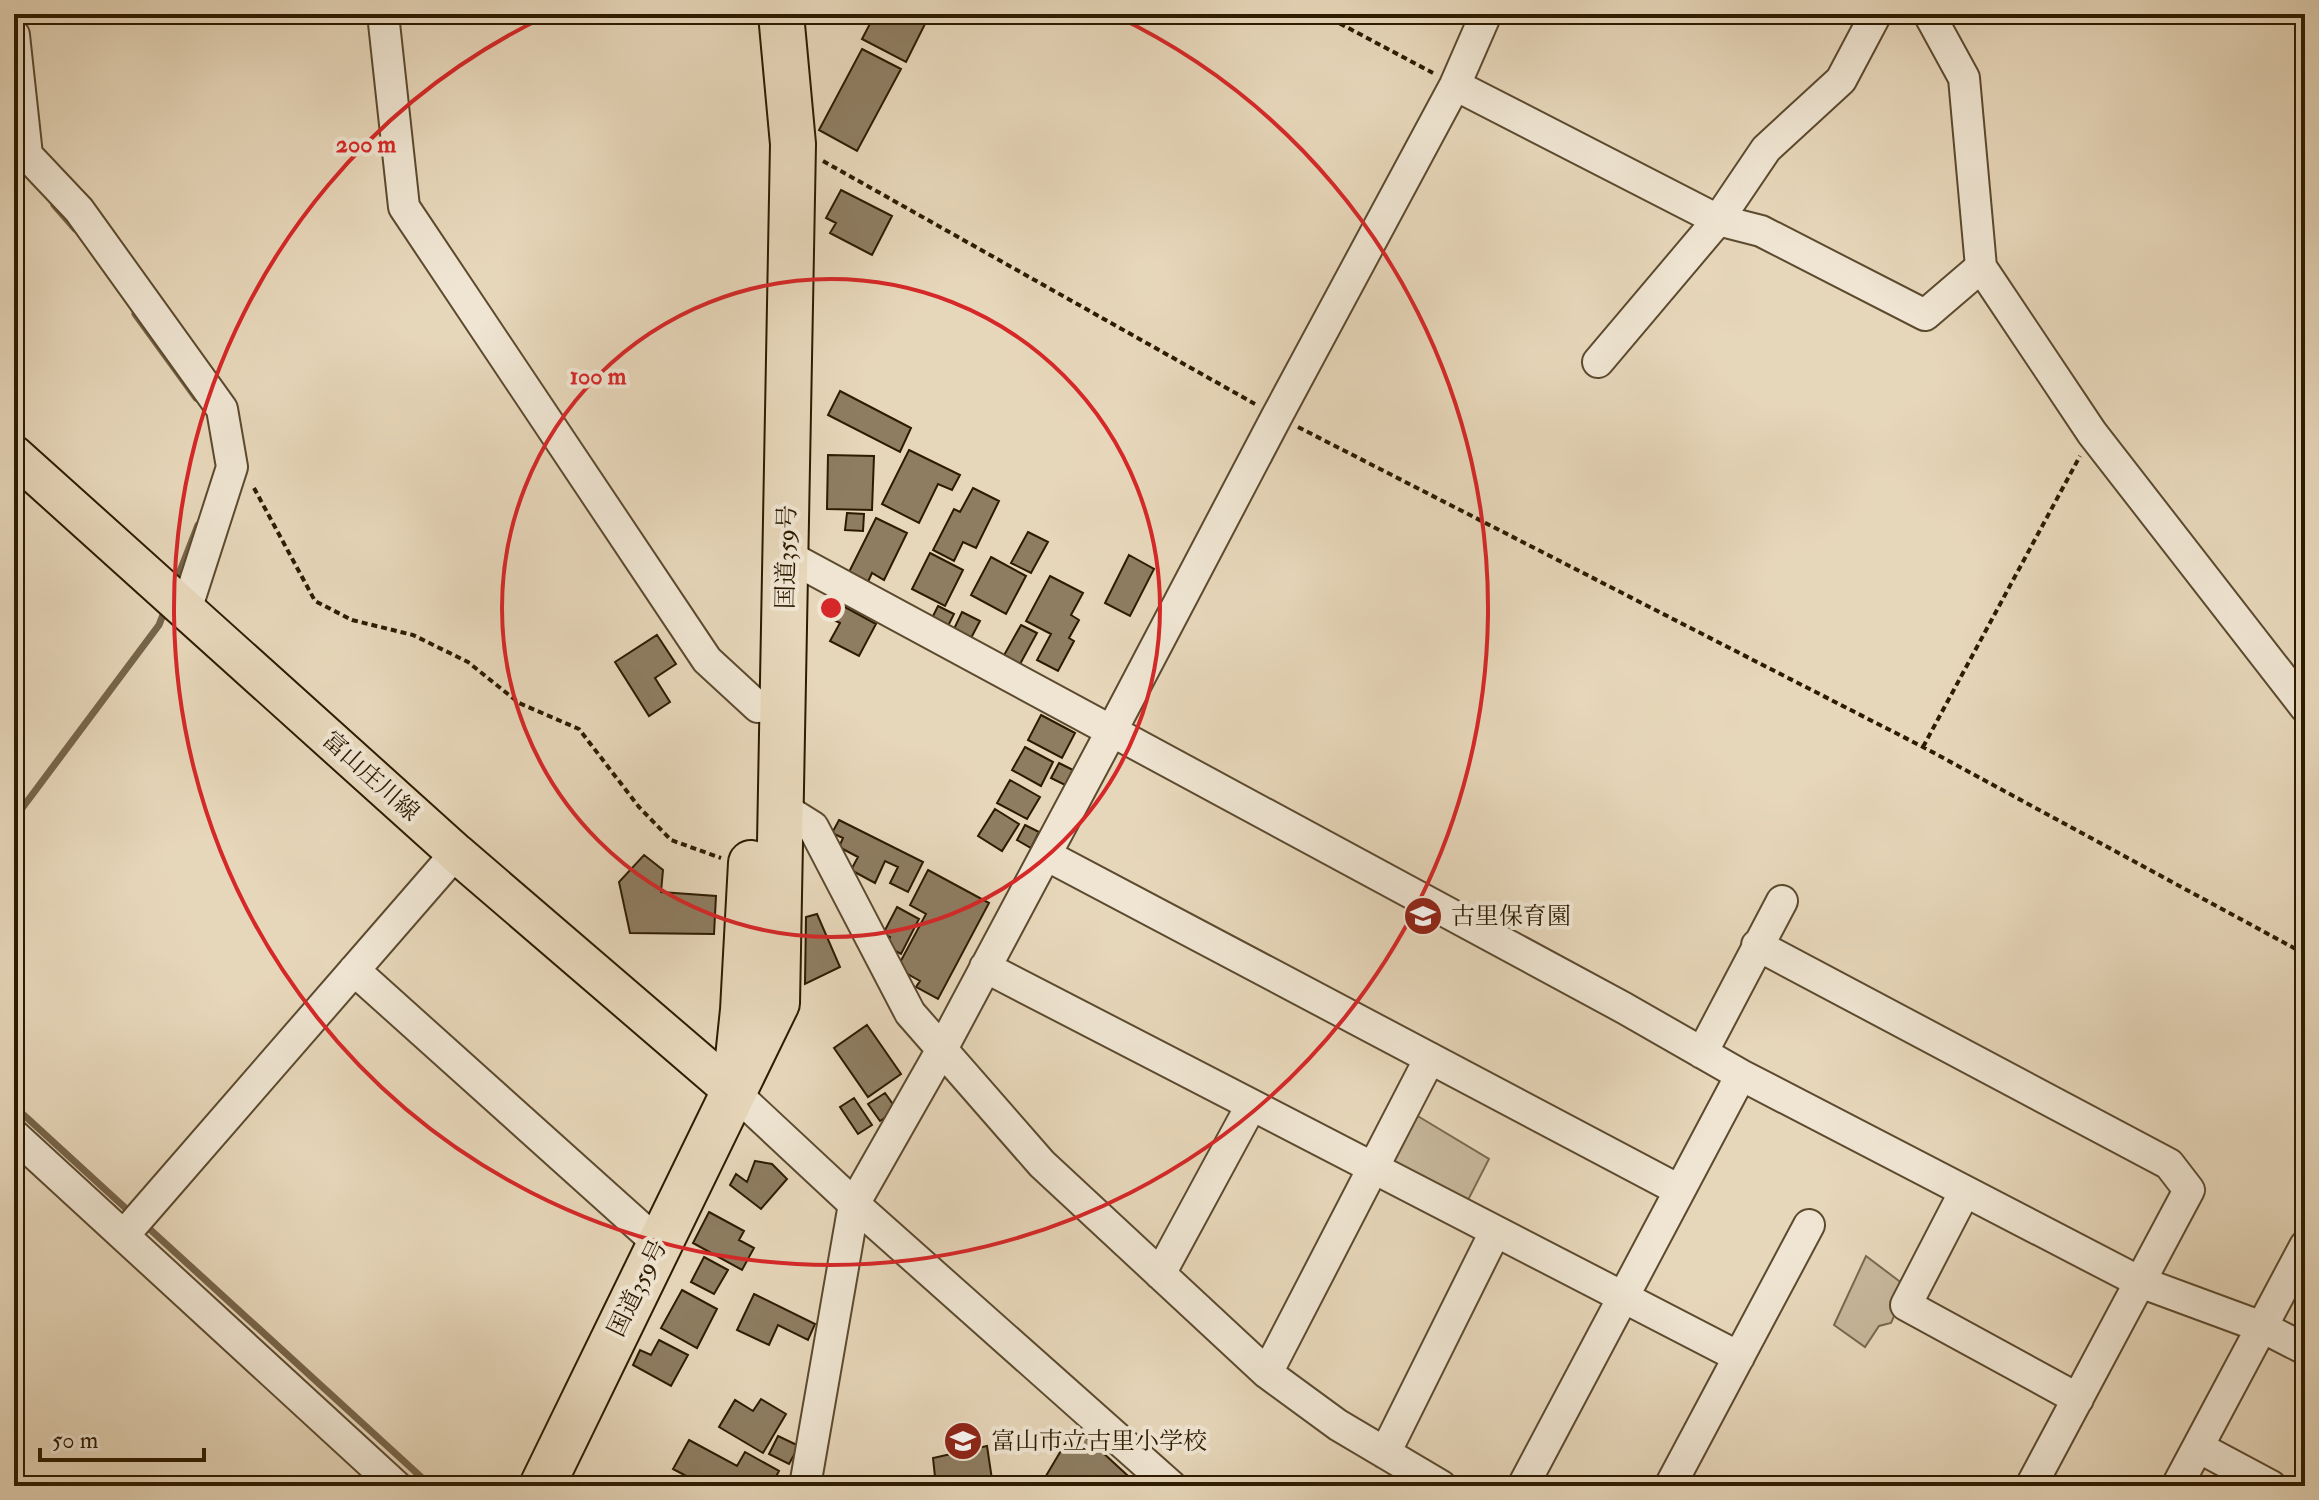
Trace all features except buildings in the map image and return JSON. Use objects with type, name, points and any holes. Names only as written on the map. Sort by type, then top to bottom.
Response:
[{"type":"highway","name":"国道359号","points":[[734,1092],[743,1013],[758,707],[771,143],[758,14]]},
{"type":"highway","name":"国道359号","points":[[542,1486],[777,1003],[793,144],[781,14]]},
{"type":"main road","name":"富山庄川線","points":[[14,455],[456,853],[734,1092]]},
{"type":"street","points":[[383,14],[404,207],[707,660],[758,707]]},
{"type":"street","points":[[805,1486],[854,1204],[941,1051],[1455,85],[1486,14]]},
{"type":"street","points":[[1598,362],[1718,220],[1766,149],[1841,80],[1876,14]]},
{"type":"street","points":[[1929,14],[1964,78],[1981,267],[2092,433],[2305,707]]},
{"type":"street","points":[[14,35],[21,149],[79,210],[222,409],[232,467],[186,610]]},
{"type":"street","points":[[1455,85],[1718,220],[1761,231],[1925,315],[1981,267]]},
{"type":"street","points":[[786,555],[1624,1008],[1741,1075],[2140,1282],[2262,1327],[2305,1349]]},
{"type":"street","points":[[781,807],[813,827],[910,1013],[1042,1164],[1267,1373],[1338,1425],[1441,1486]]},
{"type":"street","points":[[124,1235],[456,853]]},
{"type":"street","points":[[1046,855],[1679,1190]]},
{"type":"street","points":[[1702,1053],[1782,901]]},
{"type":"street","points":[[1757,945],[2169,1164],[2189,1190],[2031,1486]]},
{"type":"street","points":[[985,967],[1739,1357]]},
{"type":"street","points":[[354,970],[659,1244]]},
{"type":"street","points":[[1267,1373],[1430,1058]]},
{"type":"street","points":[[1523,1486],[1741,1075]]},
{"type":"street","points":[[734,1092],[854,1204],[1171,1486]]},
{"type":"street","points":[[1160,1274],[1251,1106]]},
{"type":"street","points":[[14,1135],[396,1486]]},
{"type":"street","points":[[1965,1191],[1906,1305],[2078,1399]]},
{"type":"street","points":[[1670,1486],[1809,1225]]},
{"type":"street","points":[[1385,1453],[1495,1232]]},
{"type":"street","points":[[2177,1486],[2305,1246]]},
{"type":"street","points":[[2198,1447],[2271,1486]]},
{"type":"path","points":[[1322,14],[1455,85]]},
{"type":"path","points":[[793,144],[1277,416],[1923,747],[2305,954]]},
{"type":"path","points":[[1923,747],[2092,433]]},
{"type":"path","points":[[228,440],[315,601],[352,620],[413,635],[468,662],[519,703],[579,729],[639,807],[671,840],[750,867]]},
{"type":"shaded area","points":[[1416,1115],[1489,1159],[1466,1204],[1391,1163]]},
{"type":"shaded area","points":[[1866,1256],[1907,1287],[1891,1323],[1879,1326],[1865,1347],[1834,1325]]},
{"type":"waterway","points":[[54,205],[75,229]]},
{"type":"waterway","points":[[135,314],[196,398]]},
{"type":"waterway","points":[[175,584],[198,525]]},
{"type":"waterway","points":[[14,819],[159,625],[166,607]]},
{"type":"waterway","points":[[14,1106],[133,1215]]},
{"type":"waterway","points":[[143,1223],[431,1486]]},
{"type":"place","name":"古里保育園","points":[[1423,916]]},
{"type":"place","name":"富山市立古里小学校","points":[[963,1441]]}]
